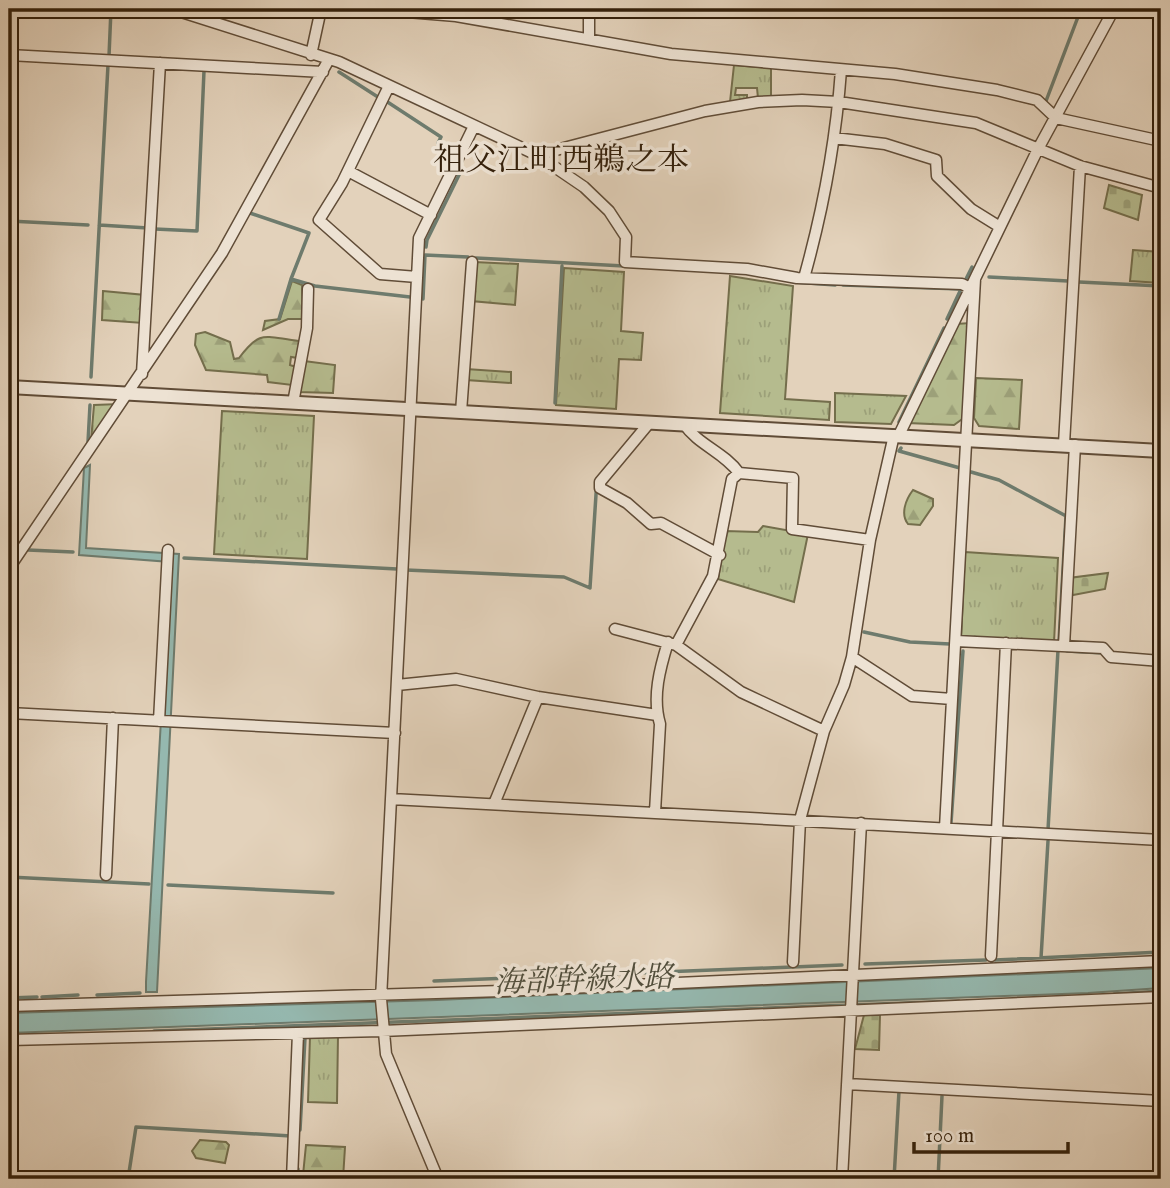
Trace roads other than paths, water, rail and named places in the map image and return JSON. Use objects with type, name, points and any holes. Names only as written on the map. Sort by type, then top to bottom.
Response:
[{"type":"street","points":[[172,9],[328,61],[339,62],[388,88],[537,155],[584,187],[609,211],[626,237],[625,262],[747,269],[804,278],[972,284]]},
{"type":"street","points":[[311,55],[321,9]]},
{"type":"street","points":[[371,9],[456,16],[671,54],[895,74],[997,90],[1037,100],[1056,118],[1161,141]]},
{"type":"street","points":[[589,38],[590,9]]},
{"type":"street","points":[[793,962],[800,820],[824,731],[852,657],[870,540],[897,435],[1038,149],[1114,9]]},
{"type":"street","points":[[9,55],[323,72]]},
{"type":"street","points":[[9,568],[222,253],[328,61]]},
{"type":"street","points":[[142,375],[160,63]]},
{"type":"street","points":[[804,278],[817,233],[834,138],[841,70]]},
{"type":"street","points":[[388,88],[348,171],[319,220],[383,276],[417,277]]},
{"type":"street","points":[[537,155],[705,111],[758,102],[839,102],[976,123],[1080,166],[1161,188]]},
{"type":"street","points":[[438,1179],[386,1054],[381,997],[419,238],[474,126]]},
{"type":"street","points":[[834,138],[885,144],[936,160],[937,176],[971,208],[1000,227]]},
{"type":"street","points":[[1064,646],[1080,166]]},
{"type":"street","points":[[348,171],[431,215]]},
{"type":"street","points":[[461,412],[471,262]]},
{"type":"street","points":[[945,828],[968,438],[972,284]]},
{"type":"street","points":[[293,403],[307,328],[308,289]]},
{"type":"street","points":[[9,387],[1161,450]]},
{"type":"street","points":[[650,422],[600,482],[600,488],[627,503],[651,524],[661,523],[719,555]]},
{"type":"street","points":[[684,424],[691,435],[729,459],[739,474]]},
{"type":"street","points":[[655,812],[660,724],[657,715],[658,674],[672,643],[713,576],[732,479],[739,474],[793,478],[792,529],[870,540]]},
{"type":"street","points":[[164,721],[168,551]]},
{"type":"street","points":[[615,629],[672,643],[741,692],[824,731]]},
{"type":"street","points":[[956,641],[1103,648],[1111,657],[1161,661]]},
{"type":"street","points":[[991,956],[1006,643]]},
{"type":"street","points":[[852,657],[912,696],[952,699]]},
{"type":"street","points":[[397,685],[456,679],[538,697],[657,715]]},
{"type":"street","points":[[494,804],[538,697]]},
{"type":"street","points":[[9,713],[395,733]]},
{"type":"street","points":[[106,875],[113,718]]},
{"type":"street","points":[[391,799],[1161,840]]},
{"type":"street","points":[[842,1179],[861,823]]},
{"type":"street","points":[[9,1006],[381,997],[1161,961]]},
{"type":"street","points":[[9,1040],[298,1033],[1161,997]]},
{"type":"street","points":[[292,1179],[298,1033]]},
{"type":"street","points":[[847,1084],[1161,1101]]},
{"type":"water","points":[[90,465],[86,548],[179,554],[157,992],[146,992],[146,982],[170,562],[79,555],[84,468]]},
{"type":"water","points":[[1161,968],[1161,988],[1088,993],[9,1033],[9,1013],[437,1000]]},
{"type":"waterway","points":[[109,56],[111,9]]},
{"type":"waterway","points":[[1046,101],[1081,9]]},
{"type":"waterway","points":[[91,377],[108,65]]},
{"type":"waterway","points":[[197,231],[204,71]]},
{"type":"waterway","points":[[339,72],[381,99]]},
{"type":"waterway","points":[[386,101],[441,137],[438,143],[455,155]]},
{"type":"waterway","points":[[426,247],[460,173]]},
{"type":"waterway","points":[[250,213],[309,233],[291,279],[315,286],[410,297]]},
{"type":"waterway","points":[[9,221],[88,225]]},
{"type":"waterway","points":[[99,225],[148,228]]},
{"type":"waterway","points":[[155,229],[197,231]]},
{"type":"waterway","points":[[423,299],[425,255],[468,257]]},
{"type":"waterway","points":[[476,258],[624,266]]},
{"type":"waterway","points":[[555,403],[562,266]]},
{"type":"waterway","points":[[965,281],[972,267]]},
{"type":"waterway","points":[[989,277],[1068,281]]},
{"type":"waterway","points":[[279,319],[291,279]]},
{"type":"waterway","points":[[795,282],[835,285]]},
{"type":"waterway","points":[[1079,282],[1161,286]]},
{"type":"waterway","points":[[843,285],[961,289],[947,319]]},
{"type":"waterway","points":[[899,422],[944,328]]},
{"type":"waterway","points":[[88,442],[90,405]]},
{"type":"waterway","points":[[901,448],[899,451],[960,468]]},
{"type":"waterway","points":[[971,472],[999,480],[1066,516],[1059,641]]},
{"type":"waterway","points":[[406,570],[564,577],[590,588],[597,479]]},
{"type":"waterway","points":[[9,549],[15,549]]},
{"type":"waterway","points":[[28,550],[73,552]]},
{"type":"waterway","points":[[184,558],[397,569]]},
{"type":"waterway","points":[[864,632],[910,642],[950,644]]},
{"type":"waterway","points":[[1048,830],[1058,650]]},
{"type":"waterway","points":[[951,823],[963,651]]},
{"type":"waterway","points":[[1067,651],[1103,653]]},
{"type":"waterway","points":[[1041,958],[1048,841]]},
{"type":"waterway","points":[[9,877],[149,884]]},
{"type":"waterway","points":[[168,885],[333,893]]},
{"type":"waterway","points":[[995,960],[1161,952]]},
{"type":"waterway","points":[[865,964],[986,960]]},
{"type":"waterway","name":"海部幹線水路","points":[[434,981],[842,965]]},
{"type":"waterway","points":[[1114,994],[1161,991]]},
{"type":"waterway","points":[[97,995],[140,993]]},
{"type":"waterway","points":[[42,997],[78,995]]},
{"type":"waterway","points":[[9,998],[37,997]]},
{"type":"waterway","points":[[154,1031],[959,1001]]},
{"type":"waterway","points":[[300,1130],[305,1038]]},
{"type":"waterway","points":[[894,1179],[899,1091]]},
{"type":"waterway","points":[[938,1179],[942,1096]]},
{"type":"waterway","points":[[128,1179],[136,1127],[291,1136]]},
{"type":"waterway","points":[[297,1179],[298,1169]]},
{"type":"waterway","points":[[9,1173],[19,1179]]},
{"type":"district","name":"祖父江町西鵜之本","points":[[561,161]]}]
